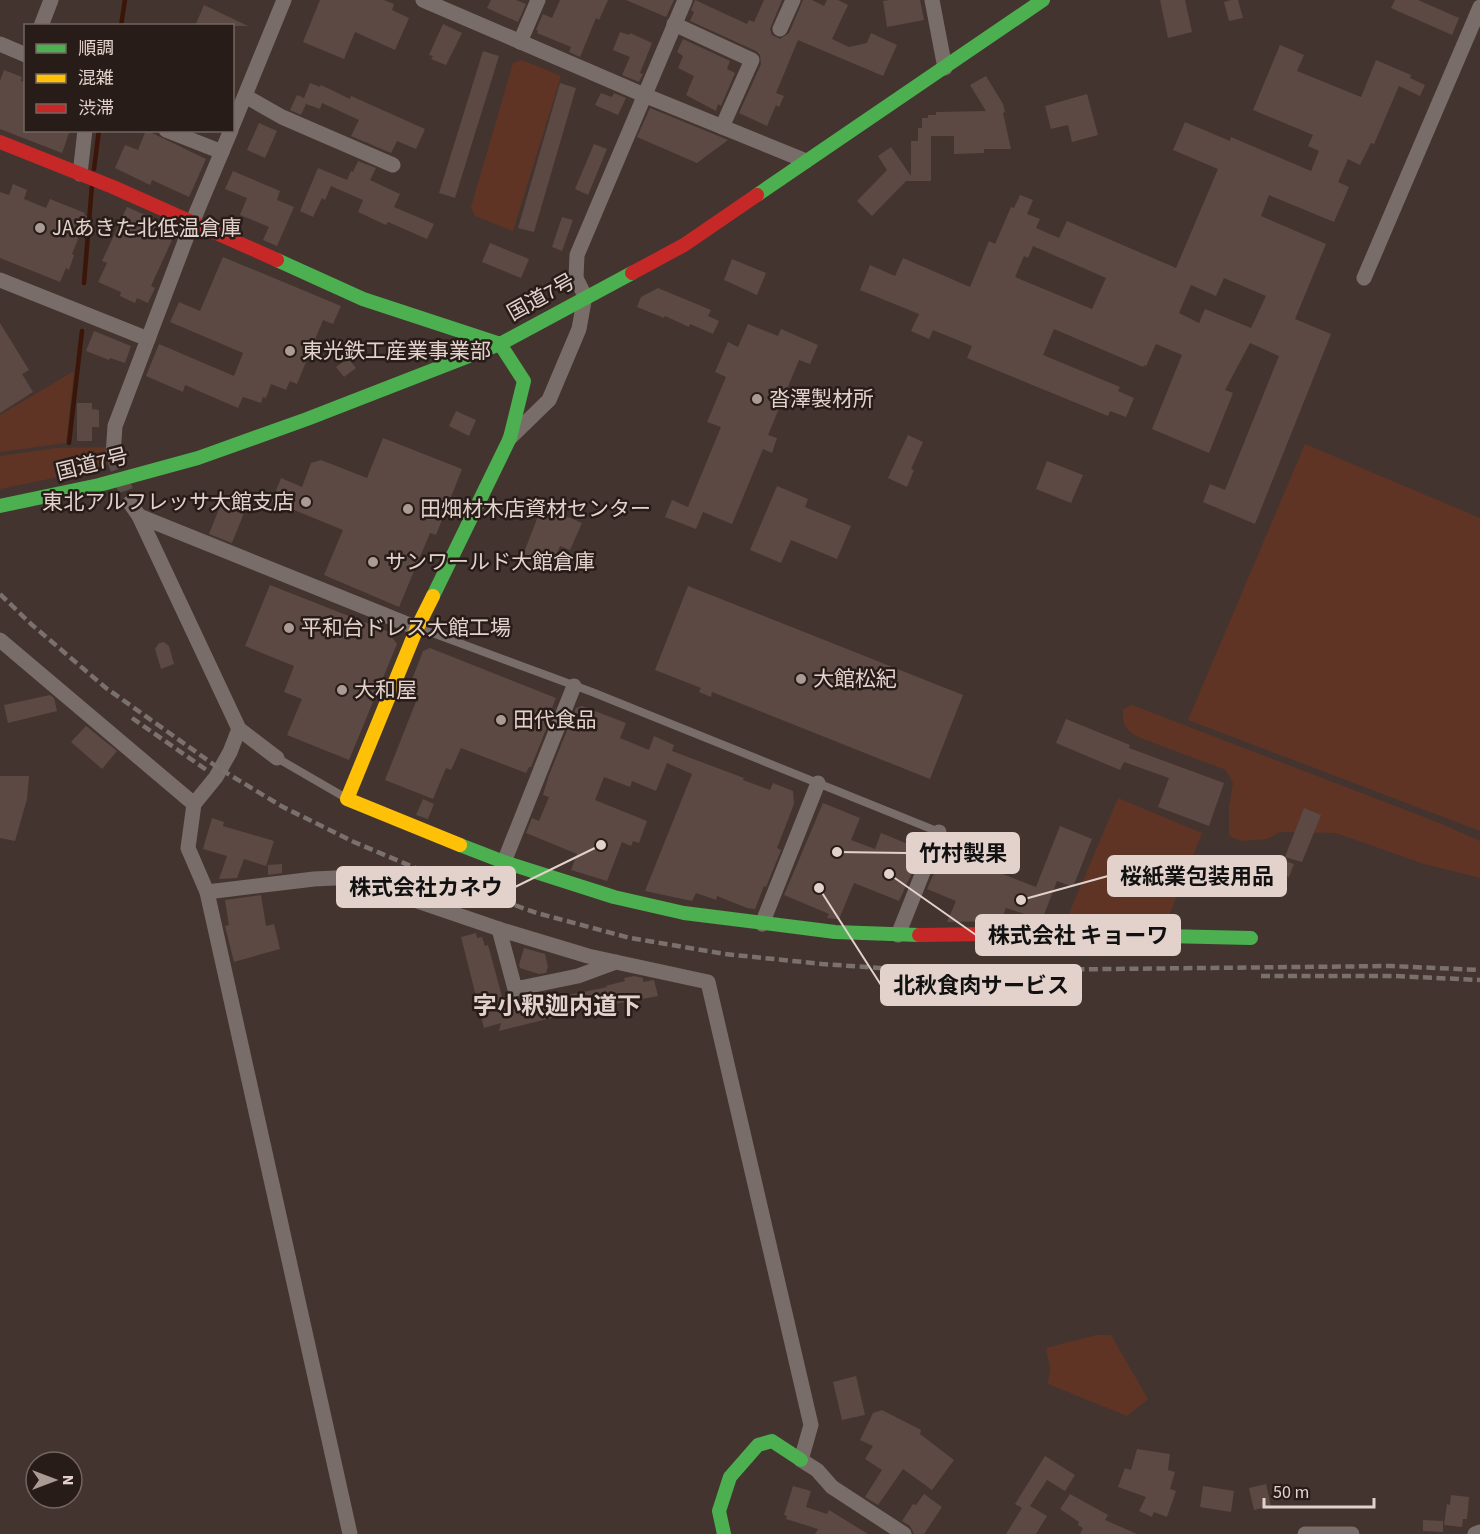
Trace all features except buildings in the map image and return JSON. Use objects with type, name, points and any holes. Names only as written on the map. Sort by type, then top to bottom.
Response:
[{"type":"main road","name":"国道7号","points":[[0,506],[99,485],[198,458],[307,419],[500,344],[684,245],[1043,0]]},
{"type":"main road","points":[[0,142],[80,174],[363,299],[500,344],[524,381],[510,438],[417,627],[347,798],[417,829],[504,862],[626,900],[684,913],[835,932],[898,935],[1042,933],[1074,939],[1164,936],[1251,938]]},
{"type":"main road","points":[[724,1534],[718,1511],[730,1477],[758,1445],[772,1441],[801,1460]]},
{"type":"street","points":[[41,24],[51,0]]},
{"type":"street","points":[[234,123],[284,0]]},
{"type":"street","points":[[423,0],[644,95],[806,161]]},
{"type":"street","points":[[520,42],[538,0]]},
{"type":"street","points":[[510,438],[549,400],[579,329],[585,297],[576,278],[577,255],[685,0]]},
{"type":"street","points":[[780,29],[794,0]]},
{"type":"street","points":[[932,0],[945,68]]},
{"type":"street","points":[[1364,278],[1480,7]]},
{"type":"street","points":[[674,24],[752,60],[722,127]]},
{"type":"street","points":[[0,44],[24,54]]},
{"type":"street","points":[[245,96],[282,117],[393,165]]},
{"type":"street","points":[[80,174],[85,132]]},
{"type":"street","points":[[171,132],[222,152]]},
{"type":"street","points":[[113,455],[115,426],[192,223],[230,132]]},
{"type":"street","points":[[0,280],[148,339]]},
{"type":"street","points":[[277,758],[239,729],[134,509],[417,627]]},
{"type":"street","points":[[0,640],[194,804]]},
{"type":"street","points":[[504,862],[574,686]]},
{"type":"street","points":[[239,729],[230,752],[216,777],[194,804],[188,848],[207,892],[350,1534]]},
{"type":"street","points":[[762,924],[818,783]]},
{"type":"street","points":[[898,935],[939,832]]},
{"type":"street","points":[[207,892],[314,879],[356,877],[499,929],[588,956],[708,982],[811,1425],[801,1460],[816,1470],[832,1487],[904,1534]]},
{"type":"street","points":[[499,929],[515,989],[578,976],[616,962]]},
{"type":"street","points":[[1475,1534],[1480,1532]]},
{"type":"street","points":[[1305,1534],[1352,1534]]},
{"type":"lane","points":[[417,627],[574,686],[939,832]]},
{"type":"lane","points":[[277,758],[347,798]]},
{"type":"shaded area","points":[[522,60],[561,76],[513,231],[475,216],[471,207],[513,63]]},
{"type":"shaded area","points":[[74,371],[66,443],[0,452],[0,415]]},
{"type":"shaded area","points":[[1305,444],[1480,518],[1480,831],[1188,720]]},
{"type":"shaded area","points":[[105,447],[109,462],[93,470],[0,489],[0,456],[56,448]]},
{"type":"shaded area","points":[[1132,705],[1442,824],[1480,841],[1480,878],[1424,864],[1336,833],[1280,832],[1267,839],[1242,841],[1229,836],[1229,806],[1233,783],[1226,770],[1133,734],[1125,726],[1123,715],[1123,709]]},
{"type":"shaded area","points":[[1118,798],[1202,833],[1167,921],[1160,926],[1072,927],[1065,923]]},
{"type":"shaded area","points":[[1096,1335],[1111,1335],[1148,1399],[1127,1416],[1048,1384],[1050,1368],[1046,1348]]},
{"type":"waterway","points":[[121,24],[125,0]]},
{"type":"waterway","points":[[94,169],[99,132]]},
{"type":"waterway","points":[[84,283],[92,185]]},
{"type":"waterway","points":[[69,443],[82,331]]},
{"type":"tunnel","points":[[113,455],[130,503]]},
{"type":"railway","points":[[0,594],[31,624],[106,688],[220,769],[283,807],[354,842],[444,880],[537,913],[630,938],[725,954],[923,971],[1391,966],[1480,970]]},
{"type":"railway","points":[[132,718],[208,771]]},
{"type":"railway","points":[[1261,976],[1394,976],[1480,980]]},
{"type":"traffic: fast","points":[[757,195],[1043,0]]},
{"type":"traffic: fast","points":[[277,260],[363,299],[500,344],[524,381],[510,438],[433,596]]},
{"type":"traffic: fast","points":[[0,506],[99,485],[198,458],[307,419],[500,344],[632,273]]},
{"type":"traffic: fast","points":[[460,845],[504,862],[614,897],[684,913],[835,932],[919,935]]},
{"type":"traffic: fast","points":[[1118,938],[1164,936],[1251,938]]},
{"type":"traffic: fast","points":[[724,1534],[719,1511],[730,1477],[758,1445],[772,1441],[801,1460]]},
{"type":"traffic: slow","points":[[433,596],[417,628],[347,799],[460,845]]},
{"type":"traffic: jam","points":[[0,142],[113,187],[277,260]]},
{"type":"traffic: jam","points":[[632,273],[684,245],[757,195]]},
{"type":"traffic: jam","points":[[919,935],[1042,933],[1074,939],[1118,938]]},
{"type":"place","name":"JAあきた北低温倉庫","points":[[40,228]]},
{"type":"place","name":"東光鉄工産業事業部","points":[[290,351]]},
{"type":"place","name":"沓澤製材所","points":[[757,399]]},
{"type":"place","name":"東北アルフレッサ大館支店","points":[[306,502]]},
{"type":"place","name":"田畑材木店資材センター","points":[[408,509]]},
{"type":"place","name":"サンワールド大館倉庫","points":[[373,562]]},
{"type":"place","name":"平和台ドレス大館工場","points":[[289,628]]},
{"type":"place","name":"大館松紀","points":[[801,679]]},
{"type":"place","name":"大和屋","points":[[342,690]]},
{"type":"place","name":"田代食品","points":[[501,720]]},
{"type":"place","name":"株式会社カネウ","points":[[601,845]]},
{"type":"place","name":"竹村製果","points":[[837,852]]},
{"type":"place","name":"株式会社 キョーワ","points":[[889,874]]},
{"type":"place","name":"北秋食肉サービス","points":[[819,888]]},
{"type":"place","name":"桜紙業包装用品","points":[[1021,900]]},
{"type":"district","name":"字小釈迦内道下","points":[[557,1006]]}]
